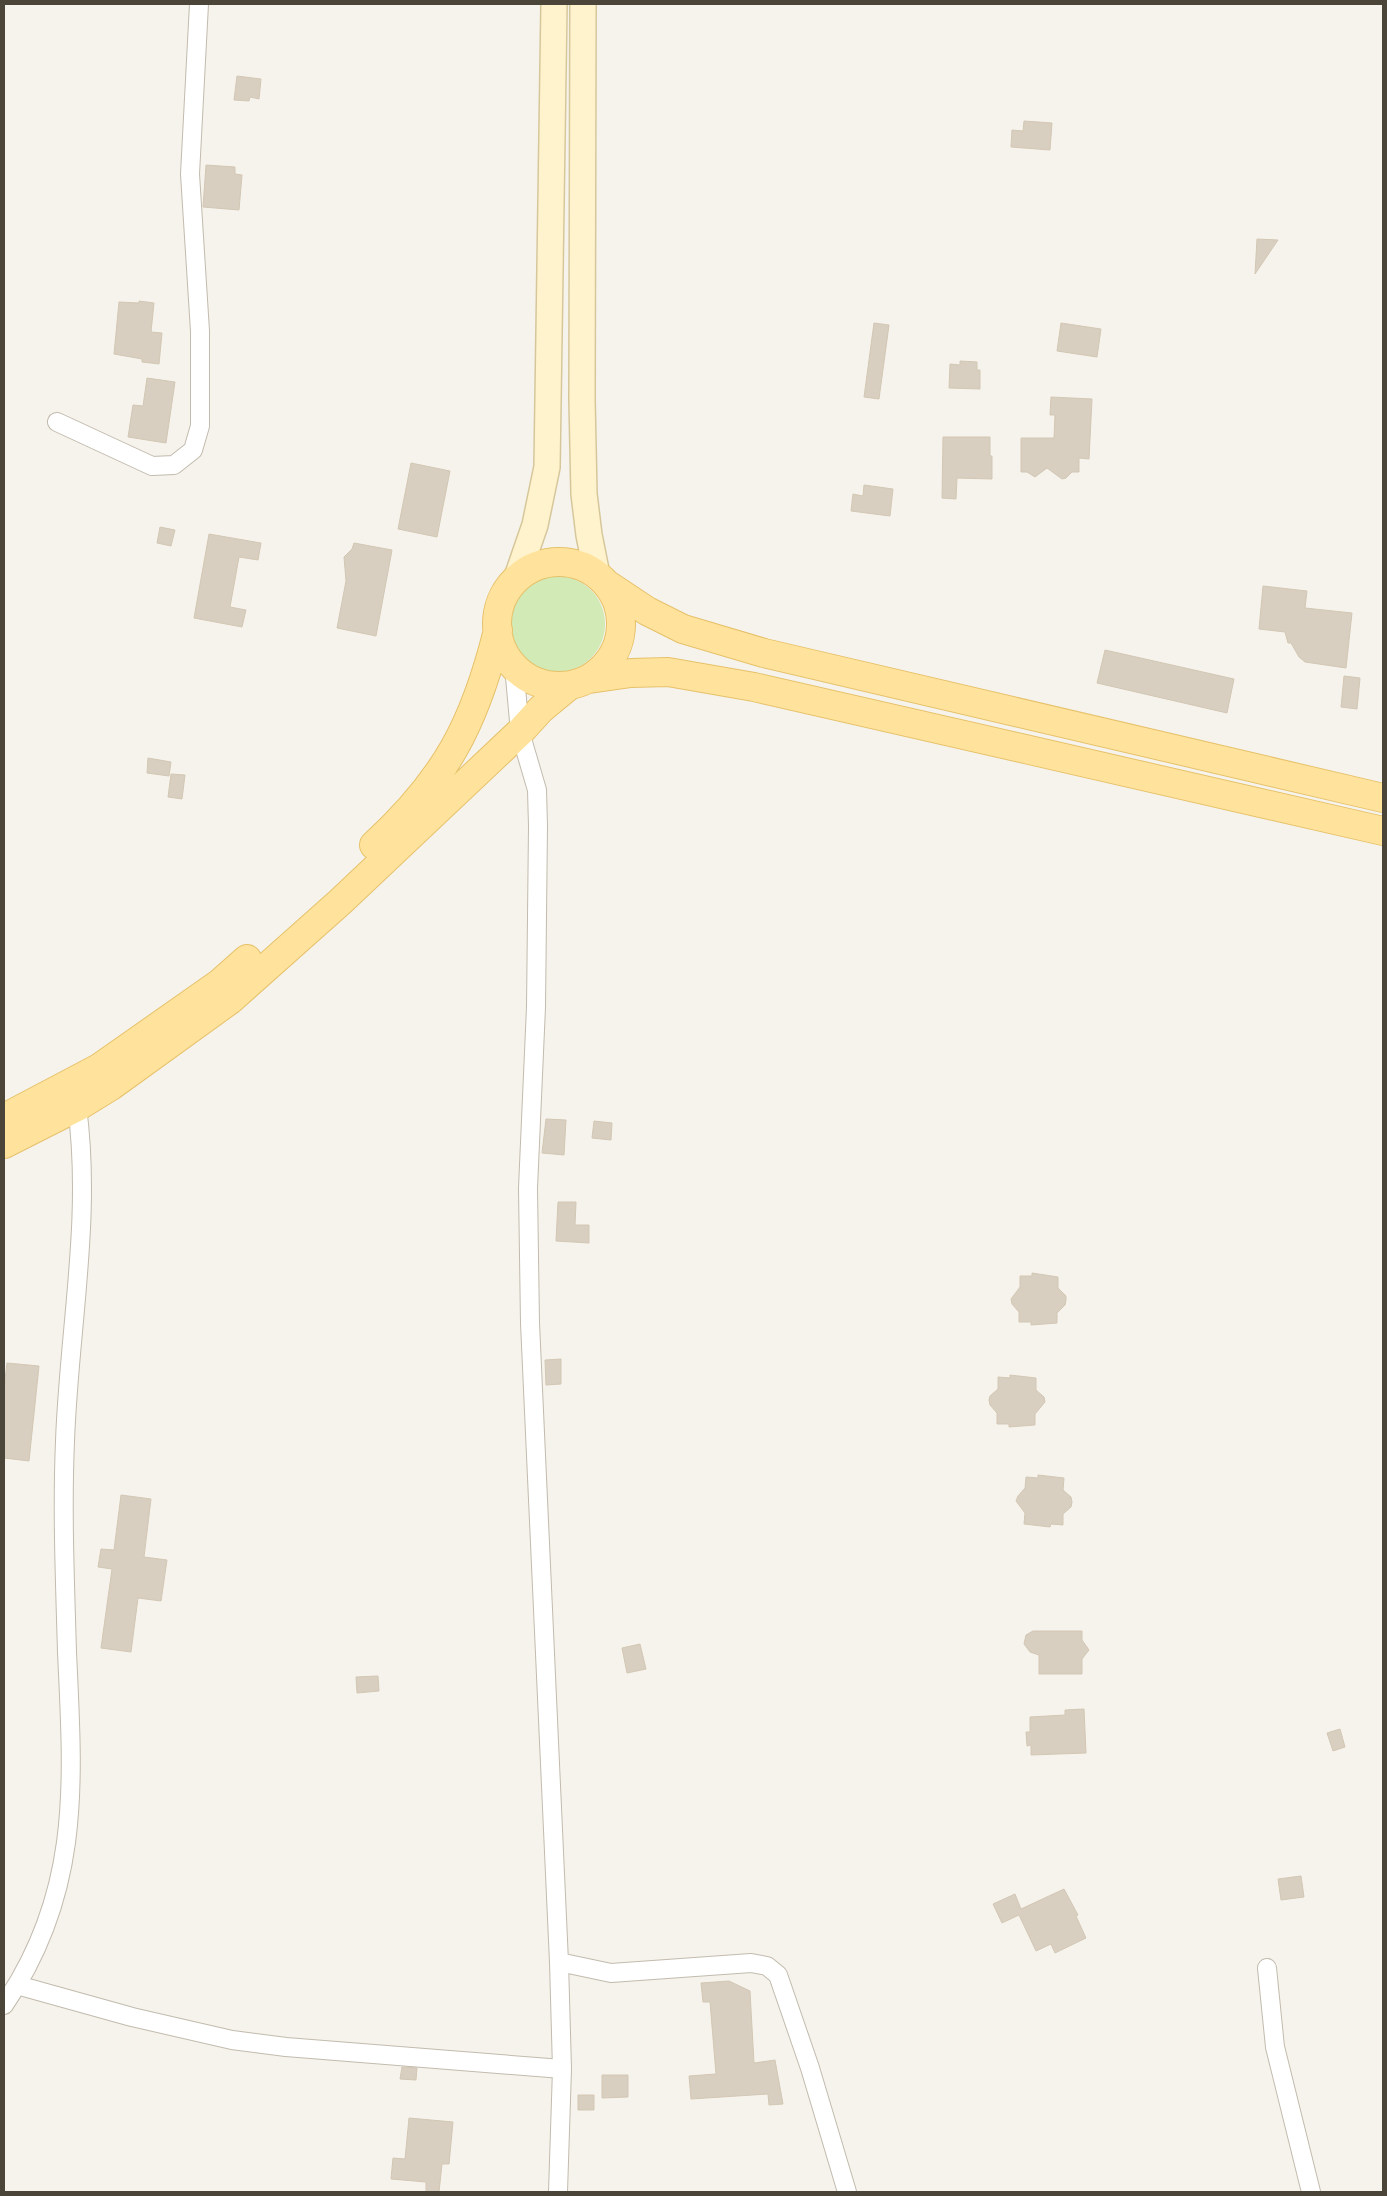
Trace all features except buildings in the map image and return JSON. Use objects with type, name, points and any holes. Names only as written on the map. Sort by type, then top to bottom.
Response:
[{"type":"main road","points":[[516,580],[535,525],[547,467],[554,4]]},
{"type":"main road","points":[[4,1144],[111,1086],[230,1000],[340,902],[520,732],[541,709],[609,662],[620,637],[620,610],[602,580],[589,535],[584,494],[582,399],[583,4]]},
{"type":"main road","points":[[4,1118],[99,1068],[220,983],[382,838],[426,792],[455,750],[476,705],[489,668],[498,630],[499,612],[505,595],[516,580],[528,571],[541,565],[556,562],[578,565],[647,611],[683,629],[764,653],[1383,798]]},
{"type":"main road","points":[[498,630],[503,649],[514,666],[530,679],[549,686],[579,683],[631,673],[668,672],[754,686],[1383,831]]},
{"type":"street","points":[[57,422],[152,466],[174,465],[193,450],[200,426],[200,331],[190,174],[199,4]]},
{"type":"street","points":[[514,666],[520,732],[534,773],[538,808],[536,1007],[528,1188],[530,1323],[559,1962],[562,2069],[558,2192]]},
{"type":"street","points":[[4,2005],[17,1986],[52,1911],[65,1859],[72,1793],[64,1494],[65,1439],[84,1182],[77,1106]]},
{"type":"street","points":[[559,1962],[611,1973],[751,1963],[767,1966],[778,1975],[810,2068],[848,2192]]},
{"type":"street","points":[[1268,1968],[1275,2047],[1312,2192]]},
{"type":"street","points":[[17,1986],[132,2017],[232,2040],[286,2047],[562,2069]]},
{"type":"green space","points":[[548,576],[566,576],[584,584],[597,597],[605,615],[602,643],[584,664],[566,672],[548,672],[530,664],[517,651],[509,633],[509,615],[517,597],[530,584]]}]
